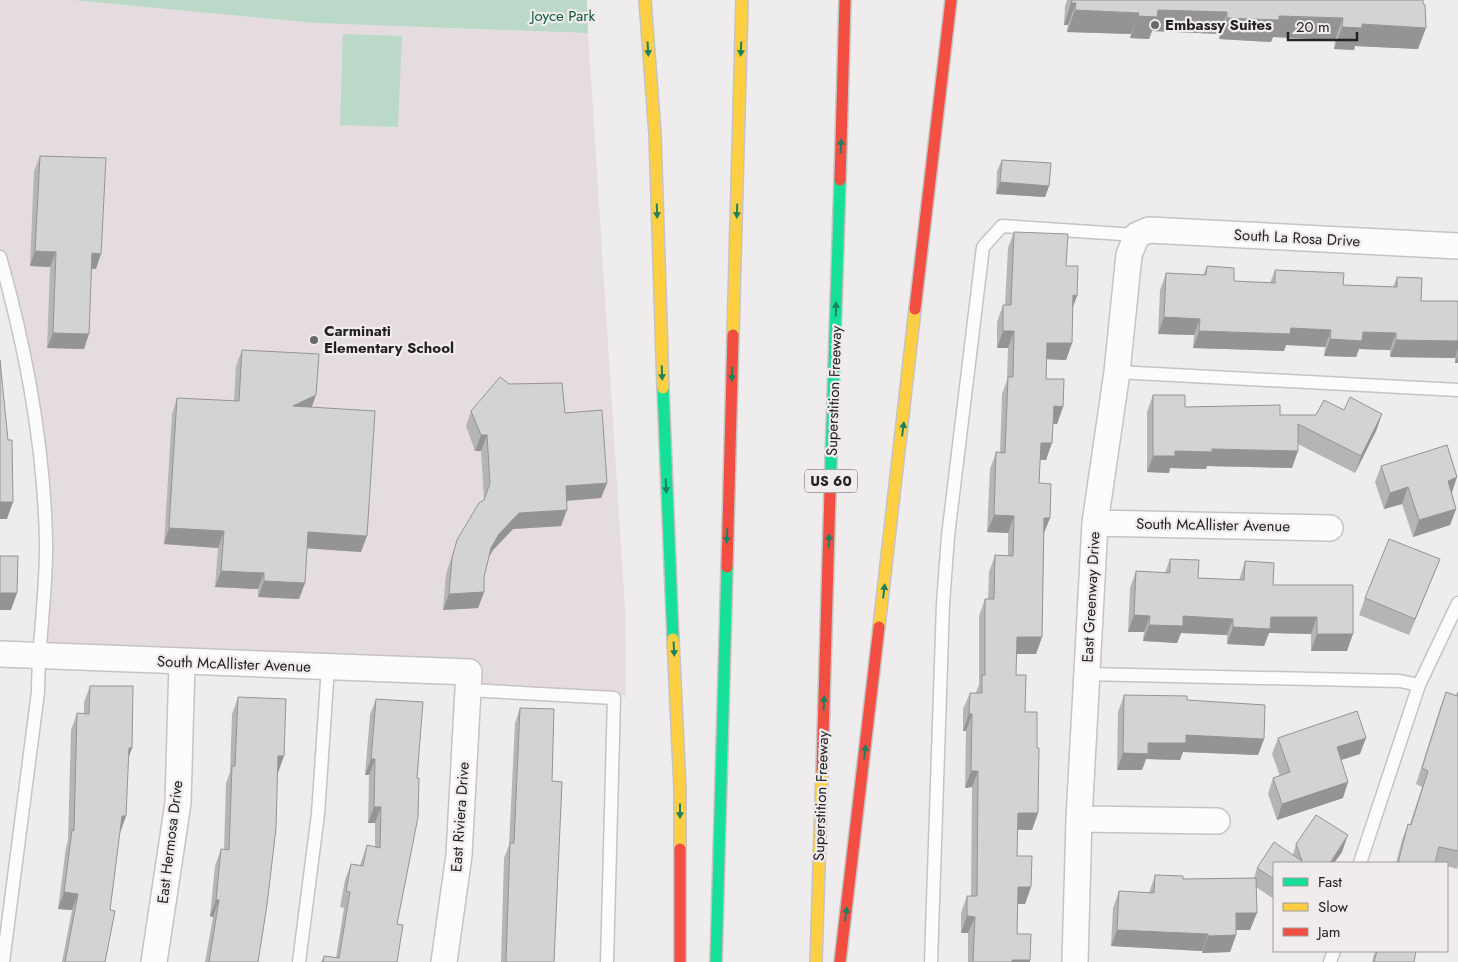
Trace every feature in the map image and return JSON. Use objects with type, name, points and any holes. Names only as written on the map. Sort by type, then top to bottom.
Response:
[{"type":"highway","points":[[645,0],[655,134],[665,447],[680,789],[680,962]]},
{"type":"highway","points":[[716,962],[742,0]]},
{"type":"highway","name":"Superstition Freeway","points":[[816,962],[845,0]]},
{"type":"highway","points":[[840,962],[951,0]]},
{"type":"street","name":"South La Rosa Drive","points":[[1137,236],[1149,230],[1458,246]]},
{"type":"street","name":"East Greenway Drive","points":[[1075,962],[1079,820],[1095,523],[1117,372],[1129,255],[1137,236]]},
{"type":"street","name":"South McAllister Avenue","points":[[1095,523],[1330,528]]},
{"type":"street","name":"South McAllister Avenue","points":[[0,654],[328,667],[469,681]]},
{"type":"street","name":"East Hermosa Drive","points":[[154,962],[178,803],[182,662]]},
{"type":"street","name":"East Riviera Drive","points":[[444,962],[459,855],[469,681]]},
{"type":"street","points":[[1079,820],[1217,822]]},
{"type":"lane","points":[[931,962],[944,594],[948,536],[983,247],[1002,226],[1137,236]]},
{"type":"lane","points":[[0,257],[15,309],[41,450],[46,542],[38,656],[38,692],[3,962]]},
{"type":"lane","points":[[1117,372],[1458,390]]},
{"type":"lane","points":[[1360,862],[1419,685],[1458,603]]},
{"type":"lane","points":[[299,962],[318,814],[328,667]]},
{"type":"lane","points":[[1086,674],[1400,680],[1419,685]]},
{"type":"lane","points":[[469,681],[614,698],[607,962]]},
{"type":"shaded area","name":"Carminati Elementary School","points":[[0,0],[71,0],[315,23],[588,33],[625,608],[626,697],[469,690],[469,672],[38,656],[46,543],[41,450],[0,257]]},
{"type":"green space","name":"Joyce Park","points":[[71,0],[587,0],[588,33],[315,23]]},
{"type":"green space","points":[[343,34],[402,36],[398,127],[340,125]]},
{"type":"building","points":[[1072,0],[1423,0],[1426,28],[1362,24],[1362,28],[1342,27],[1343,18],[1279,16],[1279,20],[1227,18],[1227,12],[1158,10],[1157,17],[1138,16],[1139,13],[1075,10],[1076,3],[1071,3]]},
{"type":"building","points":[[40,156],[106,158],[101,254],[92,253],[89,334],[53,333],[56,252],[35,251]]},
{"type":"building","points":[[1002,160],[1051,163],[1049,186],[1000,182]]},
{"type":"building","points":[[1014,232],[1068,234],[1066,266],[1078,266],[1077,296],[1073,295],[1072,343],[1047,343],[1046,379],[1064,379],[1063,407],[1054,406],[1052,443],[1041,443],[1039,483],[1051,484],[1050,518],[1044,518],[1042,637],[1017,637],[1016,675],[1026,675],[1025,712],[1037,712],[1037,748],[1039,748],[1038,813],[1018,813],[1017,856],[1032,856],[1031,887],[1018,887],[1017,934],[1031,934],[1030,960],[973,962],[975,917],[967,916],[967,896],[977,896],[978,771],[971,771],[972,714],[969,714],[970,693],[982,693],[982,675],[985,675],[985,599],[994,599],[995,555],[1013,556],[1014,516],[994,515],[996,452],[1005,453],[1008,377],[1013,377],[1014,331],[1003,331],[1003,305],[1011,305]]},
{"type":"building","points":[[1207,266],[1234,268],[1234,281],[1275,283],[1275,270],[1344,273],[1343,285],[1397,287],[1397,277],[1422,278],[1421,301],[1458,301],[1458,341],[1396,340],[1396,333],[1363,332],[1362,341],[1330,339],[1331,330],[1291,328],[1290,334],[1199,331],[1200,319],[1164,317],[1166,273],[1206,275]]},
{"type":"building","points":[[242,350],[319,354],[316,395],[293,406],[375,411],[367,536],[308,532],[305,583],[264,581],[264,573],[221,571],[224,531],[169,528],[177,398],[239,401]]},
{"type":"building","points":[[0,360],[8,440],[12,440],[13,502],[0,502]]},
{"type":"building","points":[[500,377],[509,384],[562,383],[565,413],[602,410],[607,483],[566,486],[567,510],[519,513],[499,534],[491,548],[484,577],[484,592],[449,594],[452,558],[457,540],[479,503],[484,500],[490,483],[487,435],[481,435],[471,411]]},
{"type":"building","points":[[1153,395],[1185,395],[1185,407],[1280,405],[1280,415],[1316,415],[1324,400],[1344,410],[1350,397],[1382,414],[1361,456],[1298,424],[1298,451],[1212,449],[1212,452],[1175,451],[1175,456],[1153,456]]},
{"type":"building","points":[[1447,445],[1457,477],[1448,481],[1456,509],[1419,520],[1408,487],[1390,493],[1381,466]]},
{"type":"building","points":[[1389,539],[1440,559],[1415,619],[1365,598]]},
{"type":"building","points":[[0,556],[18,556],[17,593],[0,593]]},
{"type":"building","points":[[1170,559],[1199,560],[1198,578],[1244,580],[1245,561],[1274,563],[1273,585],[1353,585],[1353,634],[1317,634],[1317,617],[1271,617],[1270,629],[1233,627],[1233,619],[1183,616],[1183,626],[1149,625],[1150,616],[1134,615],[1136,571],[1170,573]]},
{"type":"building","points":[[90,686],[133,686],[132,748],[129,748],[126,816],[122,816],[110,910],[115,911],[105,962],[65,962],[78,894],[64,892],[72,830],[74,831],[77,713],[89,714]]},
{"type":"building","points":[[1446,692],[1457,696],[1458,692],[1458,851],[1439,847],[1435,862],[1398,862],[1408,824],[1411,825],[1428,771],[1422,768]]},
{"type":"building","points":[[1124,695],[1187,696],[1187,700],[1265,705],[1264,739],[1186,735],[1186,743],[1148,743],[1148,754],[1123,753]]},
{"type":"building","points":[[238,697],[286,699],[284,756],[278,756],[276,828],[258,962],[209,962],[219,900],[216,900],[221,849],[229,850],[232,766],[235,766]]},
{"type":"building","points":[[376,699],[423,702],[417,778],[419,778],[418,817],[397,924],[403,925],[397,962],[323,962],[324,956],[339,958],[350,892],[346,891],[351,864],[363,866],[367,845],[380,848],[381,807],[374,807],[375,759],[371,759]]},
{"type":"building","points":[[520,708],[554,709],[552,781],[562,782],[554,962],[506,962],[510,843],[514,843]]},
{"type":"building","points":[[1357,711],[1366,738],[1337,747],[1348,782],[1282,804],[1273,778],[1290,772],[1278,738]]},
{"type":"building","points":[[1316,815],[1348,835],[1331,862],[1273,862],[1273,878],[1257,868],[1274,842],[1302,861],[1296,844]]},
{"type":"building","points":[[1155,875],[1183,876],[1183,879],[1256,878],[1257,913],[1236,913],[1236,935],[1208,936],[1208,934],[1117,930],[1119,891],[1154,893]]},
{"type":"building","points":[[1377,952],[1416,952],[1414,962],[1374,962]]},
{"type":"traffic: fast","points":[[830,492],[840,180]]},
{"type":"traffic: fast","points":[[663,388],[673,639]]},
{"type":"traffic: fast","points":[[716,962],[727,567]]},
{"type":"traffic: slow","points":[[645,0],[655,134],[663,388]]},
{"type":"traffic: slow","points":[[733,335],[742,0]]},
{"type":"traffic: slow","points":[[879,627],[915,309]]},
{"type":"traffic: slow","points":[[673,639],[680,789],[680,849]]},
{"type":"traffic: slow","points":[[816,962],[822,771]]},
{"type":"traffic: jam","points":[[840,180],[845,0]]},
{"type":"traffic: jam","points":[[915,309],[951,0]]},
{"type":"traffic: jam","points":[[727,567],[733,335]]},
{"type":"traffic: jam","points":[[822,771],[830,492]]},
{"type":"traffic: jam","points":[[840,962],[879,627]]},
{"type":"traffic: jam","points":[[680,849],[680,962]]},
{"type":"place","name":"Embassy Suites","points":[[1155,25]]},
{"type":"place","name":"Carminati Elementary School","points":[[314,340]]}]
